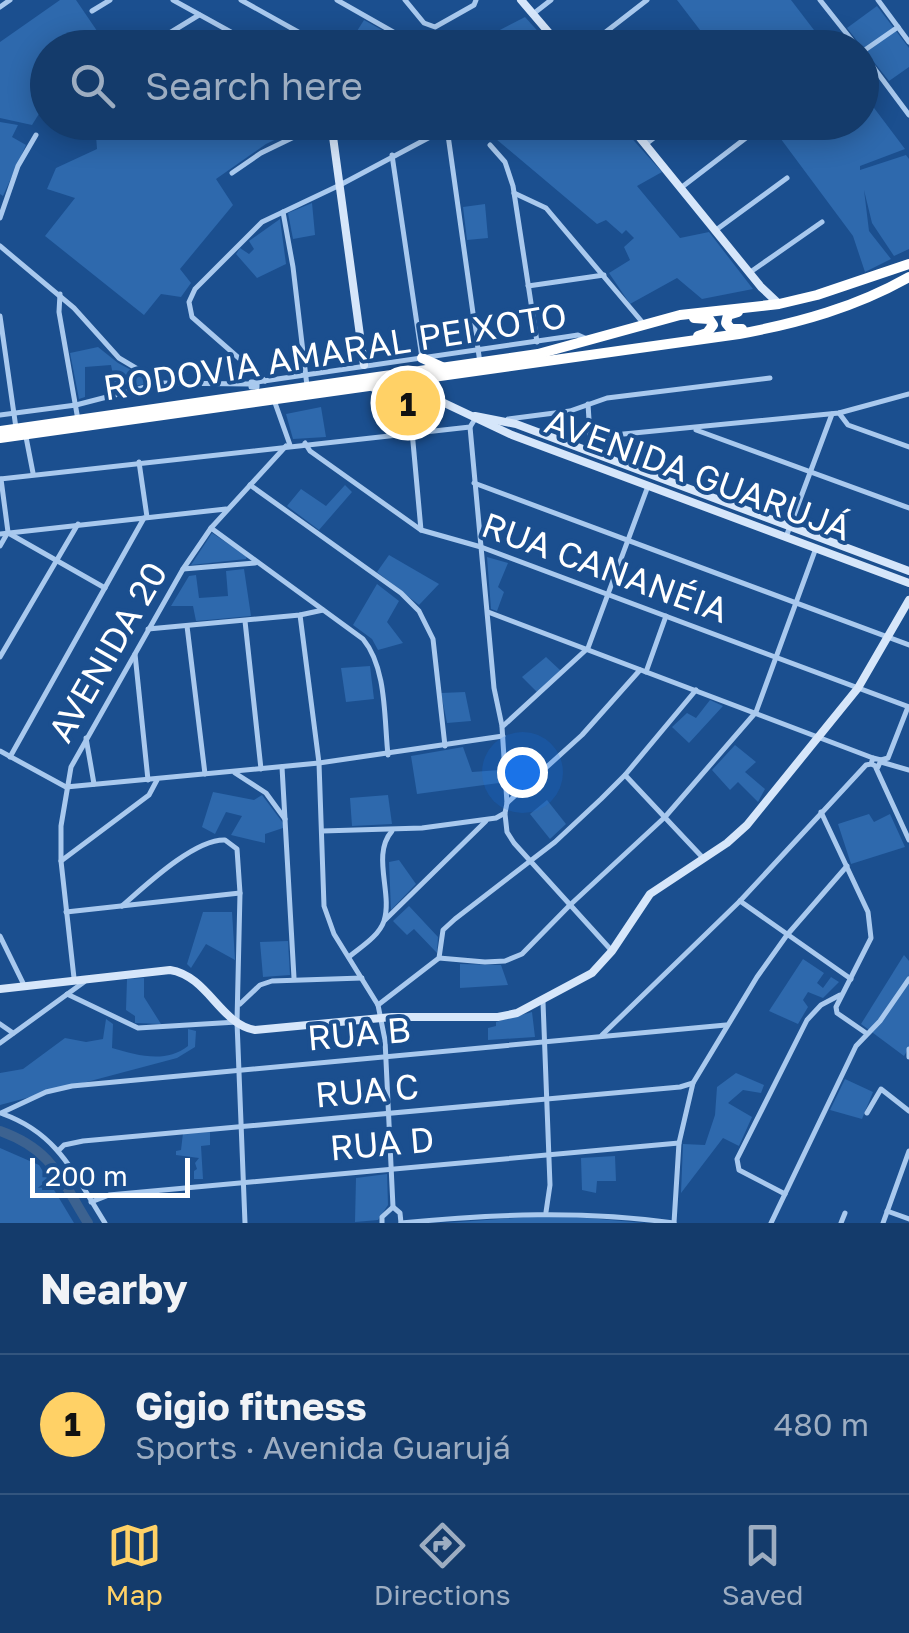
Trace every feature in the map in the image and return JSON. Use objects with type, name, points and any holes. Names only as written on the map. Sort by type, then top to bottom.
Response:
[{"type":"highway","name":"RODOVIA AMARAL PEIXOTO","points":[[0,438],[78,420],[306,380],[443,368],[479,356],[584,342],[643,323],[817,296],[909,264]]},
{"type":"highway","name":"RODOVIA AMARAL PEIXOTO","points":[[0,430],[21,431],[258,388],[363,386],[435,378],[794,324],[845,307],[909,277]]},
{"type":"highway","points":[[817,296],[786,306],[732,314],[726,317],[726,323],[737,330],[845,307]]},
{"type":"highway","points":[[584,342],[698,317],[709,319],[713,325],[708,334],[619,352]]},
{"type":"highway","points":[[422,358],[443,368]]},
{"type":"street","points":[[0,7],[10,0]]},
{"type":"street","points":[[92,11],[110,0]]},
{"type":"street","points":[[173,0],[227,30]]},
{"type":"street","points":[[240,0],[294,30]]},
{"type":"street","points":[[336,0],[390,30]]},
{"type":"street","points":[[405,0],[424,24],[435,27],[474,5],[476,0]]},
{"type":"street","points":[[521,0],[547,30]]},
{"type":"street","points":[[534,14],[551,0]]},
{"type":"street","points":[[608,30],[647,0]]},
{"type":"street","points":[[820,0],[844,30]]},
{"type":"street","points":[[878,0],[909,42]]},
{"type":"street","points":[[174,30],[199,15]]},
{"type":"street","points":[[879,39],[898,27]]},
{"type":"street","points":[[879,76],[909,115]]},
{"type":"street","points":[[0,218],[18,166],[33,140]]},
{"type":"street","points":[[232,173],[289,140]]},
{"type":"street","points":[[331,140],[364,365]]},
{"type":"street","points":[[288,445],[258,388],[192,317],[189,302],[196,288],[250,232],[422,140]]},
{"type":"street","points":[[449,140],[479,356]]},
{"type":"street","points":[[643,140],[760,287],[778,304]]},
{"type":"street","points":[[646,144],[651,140]]},
{"type":"street","points":[[682,188],[743,140]]},
{"type":"street","points":[[490,145],[505,162],[514,193],[536,342]]},
{"type":"street","points":[[392,154],[422,358]]},
{"type":"street","points":[[716,230],[787,178]]},
{"type":"street","points":[[514,193],[546,208],[643,323]]},
{"type":"street","points":[[283,212],[306,380],[364,365],[479,356],[578,335],[584,342]]},
{"type":"street","points":[[749,273],[822,222]]},
{"type":"street","points":[[0,246],[60,294],[106,346],[161,384]]},
{"type":"street","points":[[528,286],[604,275]]},
{"type":"street","points":[[756,306],[760,287]]},
{"type":"street","points":[[60,294],[78,420]]},
{"type":"street","points":[[0,316],[14,412],[33,473]]},
{"type":"street","points":[[435,378],[432,391],[440,400]]},
{"type":"street","points":[[502,420],[570,412],[596,399],[770,378]]},
{"type":"street","points":[[0,414],[76,404],[161,384],[258,388]]},
{"type":"street","name":"AVENIDA GUARUJÁ","points":[[363,386],[440,400],[472,420],[909,583]]},
{"type":"street","points":[[592,437],[836,414],[909,394]]},
{"type":"street","points":[[588,404],[591,452]]},
{"type":"street","points":[[454,426],[458,409]]},
{"type":"street","points":[[836,414],[848,425],[909,447]]},
{"type":"street","points":[[786,537],[836,414]]},
{"type":"street","points":[[521,438],[530,417]]},
{"type":"street","points":[[0,546],[4,533],[0,479],[454,426],[472,420],[474,482],[494,688],[503,736],[507,832]]},
{"type":"street","name":"AVENIDA GUARUJÁ","points":[[472,420],[502,420],[525,427],[909,571]]},
{"type":"street","points":[[722,440],[724,426]]},
{"type":"street","points":[[693,429],[909,508]]},
{"type":"street","points":[[412,431],[420,530]]},
{"type":"street","name":"RUA CANANÉIA","points":[[304,443],[420,530],[481,547],[610,593],[909,707]]},
{"type":"street","name":"AVENIDA 20","points":[[74,978],[61,860],[61,826],[71,767],[85,737],[211,528],[288,445]]},
{"type":"street","points":[[599,467],[604,457]]},
{"type":"street","points":[[10,756],[146,517],[139,462]]},
{"type":"street","points":[[474,482],[909,645]]},
{"type":"street","points":[[250,485],[401,594],[419,612],[433,639],[446,746]]},
{"type":"street","points":[[502,726],[588,648],[648,486]]},
{"type":"street","points":[[4,533],[228,508]]},
{"type":"street","points":[[0,657],[78,524]]},
{"type":"street","points":[[211,528],[363,639],[375,656],[388,755]]},
{"type":"street","points":[[4,533],[105,588]]},
{"type":"street","points":[[378,1005],[439,958],[485,962],[522,954],[665,817],[756,712],[816,548]]},
{"type":"street","points":[[184,569],[258,563]]},
{"type":"street","points":[[0,988],[155,970],[182,972],[200,984],[237,1022],[256,1030],[392,1016],[498,1017],[542,1002],[592,973],[612,951],[650,894],[747,826],[858,688],[909,600]]},
{"type":"street","points":[[148,630],[300,616],[323,610]]},
{"type":"street","points":[[488,612],[756,712],[876,762],[909,770]]},
{"type":"street","points":[[300,616],[320,763],[327,919],[378,1005],[385,1040],[393,1207],[400,1213],[399,1223],[546,1212],[620,1215],[674,1223],[679,1143],[693,1083],[726,1025],[787,936],[847,866]]},
{"type":"street","points":[[507,803],[582,735],[643,671],[666,616]]},
{"type":"street","points":[[244,621],[261,769]]},
{"type":"street","points":[[187,626],[205,774]]},
{"type":"street","points":[[134,654],[148,780]]},
{"type":"street","points":[[439,958],[443,930],[555,842],[626,775],[696,690]]},
{"type":"street","points":[[602,1036],[740,901],[821,812],[876,762],[888,758],[909,707]]},
{"type":"street","points":[[0,751],[66,787],[320,763],[503,736]]},
{"type":"street","points":[[85,737],[94,784]]},
{"type":"street","points":[[876,762],[909,840]]},
{"type":"street","points":[[282,767],[294,978]]},
{"type":"street","points":[[233,772],[266,793],[286,822]]},
{"type":"street","points":[[626,775],[704,859]]},
{"type":"street","points":[[61,860],[149,795],[157,779]]},
{"type":"street","points":[[785,1194],[739,1170],[737,1158],[807,1020],[821,1005],[840,995],[851,979],[872,927],[821,812]]},
{"type":"street","points":[[350,956],[488,821],[505,813]]},
{"type":"street","points":[[322,831],[394,830],[488,821],[507,832],[612,951]]},
{"type":"street","points":[[385,920],[384,850],[394,830]]},
{"type":"street","points":[[122,906],[194,850],[217,840],[225,840],[237,850],[237,1022],[244,1223]]},
{"type":"street","points":[[66,912],[240,892]]},
{"type":"street","points":[[740,901],[851,979]]},
{"type":"street","points":[[0,927],[24,986]]},
{"type":"street","points":[[0,1043],[90,976]]},
{"type":"street","points":[[240,1004],[260,986],[294,978],[362,978]]},
{"type":"street","points":[[770,1223],[852,1056],[909,980]]},
{"type":"street","points":[[66,994],[138,1028],[237,1022]]},
{"type":"street","points":[[840,995],[838,1013],[866,1034]]},
{"type":"street","points":[[542,1002],[550,1185],[546,1212]]},
{"type":"street","points":[[385,1040],[392,1016]]},
{"type":"street","points":[[0,1024],[13,1033]]},
{"type":"street","name":"RUA B","points":[[0,1113],[46,1092],[72,1086],[726,1025]]},
{"type":"street","points":[[909,1049],[909,1058]]},
{"type":"street","name":"RUA C","points":[[60,1150],[72,1142],[693,1083]]},
{"type":"street","points":[[680,1087],[688,1096]]},
{"type":"street","points":[[867,1113],[881,1089],[909,1111]]},
{"type":"street","points":[[0,1113],[35,1128],[60,1150],[104,1223]]},
{"type":"street","name":"RUA D","points":[[91,1202],[109,1195],[679,1143]]},
{"type":"street","points":[[883,1223],[909,1151]]},
{"type":"street","points":[[382,1223],[382,1216],[393,1207]]},
{"type":"street","points":[[888,1211],[909,1219]]},
{"type":"street","points":[[841,1223],[845,1213]]},
{"type":"shaded area","points":[[60,0],[76,0],[96,30],[30,30],[30,125],[0,118],[0,42]]},
{"type":"shaded area","points":[[677,0],[791,0],[814,30],[700,30]]},
{"type":"shaded area","points":[[877,6],[909,48],[909,67],[889,81],[879,68],[879,30],[847,28]]},
{"type":"shaded area","points":[[525,17],[537,30],[500,30]]},
{"type":"shaded area","points":[[364,20],[382,30],[358,30]]},
{"type":"shaded area","points":[[879,115],[905,149],[860,166],[860,170],[906,155],[909,159],[909,249],[894,256],[872,223],[864,190],[869,231],[891,259],[865,272],[853,236],[782,140],[879,140]]},
{"type":"shaded area","points":[[0,122],[18,125],[12,137],[26,145],[3,196],[0,194]]},
{"type":"shaded area","points":[[96,140],[274,140],[216,179],[233,205],[180,269],[191,283],[181,297],[161,294],[144,315],[45,236],[75,198],[47,189],[56,168],[97,149]]},
{"type":"shaded area","points":[[497,140],[633,140],[662,172],[637,186],[680,238],[709,232],[753,289],[702,299],[677,278],[630,304],[609,273],[630,260],[624,247],[634,238],[626,230],[622,234],[606,220],[597,224]]},
{"type":"shaded area","points":[[312,203],[315,235],[293,239],[288,213]]},
{"type":"shaded area","points":[[485,204],[488,238],[467,240],[463,207]]},
{"type":"shaded area","points":[[280,219],[286,264],[257,278],[236,254],[240,248],[249,254],[254,249],[249,241]]},
{"type":"shaded area","points":[[98,347],[154,382],[116,390],[111,365],[85,367],[85,397],[79,399],[70,353]]},
{"type":"shaded area","points":[[321,407],[326,437],[293,439],[286,414]]},
{"type":"shaded area","points":[[345,485],[352,492],[319,530],[287,506],[301,489],[326,506]]},
{"type":"shaded area","points":[[212,533],[247,556],[246,559],[191,565]]},
{"type":"shaded area","points":[[389,555],[439,584],[419,605],[377,572]]},
{"type":"shaded area","points":[[487,557],[508,563],[498,587],[504,592],[497,611],[491,609]]},
{"type":"shaded area","points":[[244,569],[251,616],[196,621],[193,606],[171,606],[189,576],[196,575],[199,598],[228,596],[226,571]]},
{"type":"shaded area","points":[[377,584],[399,601],[387,622],[403,643],[378,650],[372,639],[353,625]]},
{"type":"shaded area","points":[[546,657],[561,671],[537,692],[522,677]]},
{"type":"shaded area","points":[[370,666],[374,699],[346,702],[341,668]]},
{"type":"shaded area","points":[[465,692],[471,721],[447,723],[441,693]]},
{"type":"shaded area","points":[[710,700],[723,706],[689,743],[672,727],[687,713],[696,718]]},
{"type":"shaded area","points":[[735,745],[756,762],[745,772],[765,789],[758,802],[738,782],[730,790],[712,770]]},
{"type":"shaded area","points":[[463,747],[472,772],[500,770],[499,783],[417,794],[411,756]]},
{"type":"shaded area","points":[[213,792],[254,800],[262,795],[286,827],[265,834],[265,843],[231,835],[242,816],[226,812],[215,834],[202,827]]},
{"type":"shaded area","points":[[388,795],[392,824],[352,826],[350,798]]},
{"type":"shaded area","points":[[547,800],[566,824],[550,839],[530,814]]},
{"type":"shaded area","points":[[869,814],[874,822],[890,814],[905,847],[851,864],[838,824]]},
{"type":"shaded area","points":[[399,860],[416,884],[391,910],[389,862]]},
{"type":"shaded area","points":[[409,906],[438,937],[437,953],[414,929],[407,935],[393,921]]},
{"type":"shaded area","points":[[203,912],[232,912],[235,960],[206,944],[191,968],[187,964]]},
{"type":"shaded area","points":[[288,941],[290,975],[263,977],[260,942]]},
{"type":"shaded area","points":[[904,955],[909,961],[909,1048],[904,1056],[861,1024]]},
{"type":"shaded area","points":[[803,959],[824,973],[817,983],[823,988],[831,977],[839,982],[823,998],[808,992],[803,1000],[808,1007],[798,1024],[769,1011]]},
{"type":"shaded area","points":[[460,964],[501,965],[508,985],[460,988]]},
{"type":"shaded area","points":[[144,978],[144,997],[161,1024],[135,1023],[135,1016],[126,1010],[127,979]]},
{"type":"shaded area","points":[[532,1012],[535,1037],[488,1040],[488,1028],[496,1026],[496,1022]]},
{"type":"shaded area","points":[[106,1019],[113,1024],[112,1048],[151,1056],[170,1055],[188,1046],[188,1029],[196,1031],[195,1047],[177,1058],[0,1105],[0,1073],[23,1069],[65,1038],[86,1042],[103,1039]]},
{"type":"shaded area","points":[[736,1073],[764,1085],[761,1093],[743,1090],[728,1103],[752,1117],[739,1146],[723,1138],[681,1193],[683,1144],[705,1145],[715,1115],[717,1087]]},
{"type":"shaded area","points":[[845,1079],[873,1092],[862,1119],[830,1110]]},
{"type":"shaded area","points":[[210,1132],[210,1145],[201,1146],[203,1179],[194,1179],[199,1158],[176,1155],[176,1151],[181,1150],[183,1133]]},
{"type":"shaded area","points":[[0,1148],[39,1165],[74,1223],[0,1223]]},
{"type":"shaded area","points":[[615,1156],[616,1181],[597,1181],[596,1193],[582,1190],[581,1158]]},
{"type":"shaded area","points":[[387,1174],[388,1205],[378,1220],[355,1222],[356,1178]]},
{"type":"shaded area","points":[[554,1215],[644,1223],[445,1223]]},
{"type":"waterway","points":[[0,1131],[44,1157],[88,1223]]},
{"type":"place","name":"Gigio fitness","points":[[408,403]]}]
